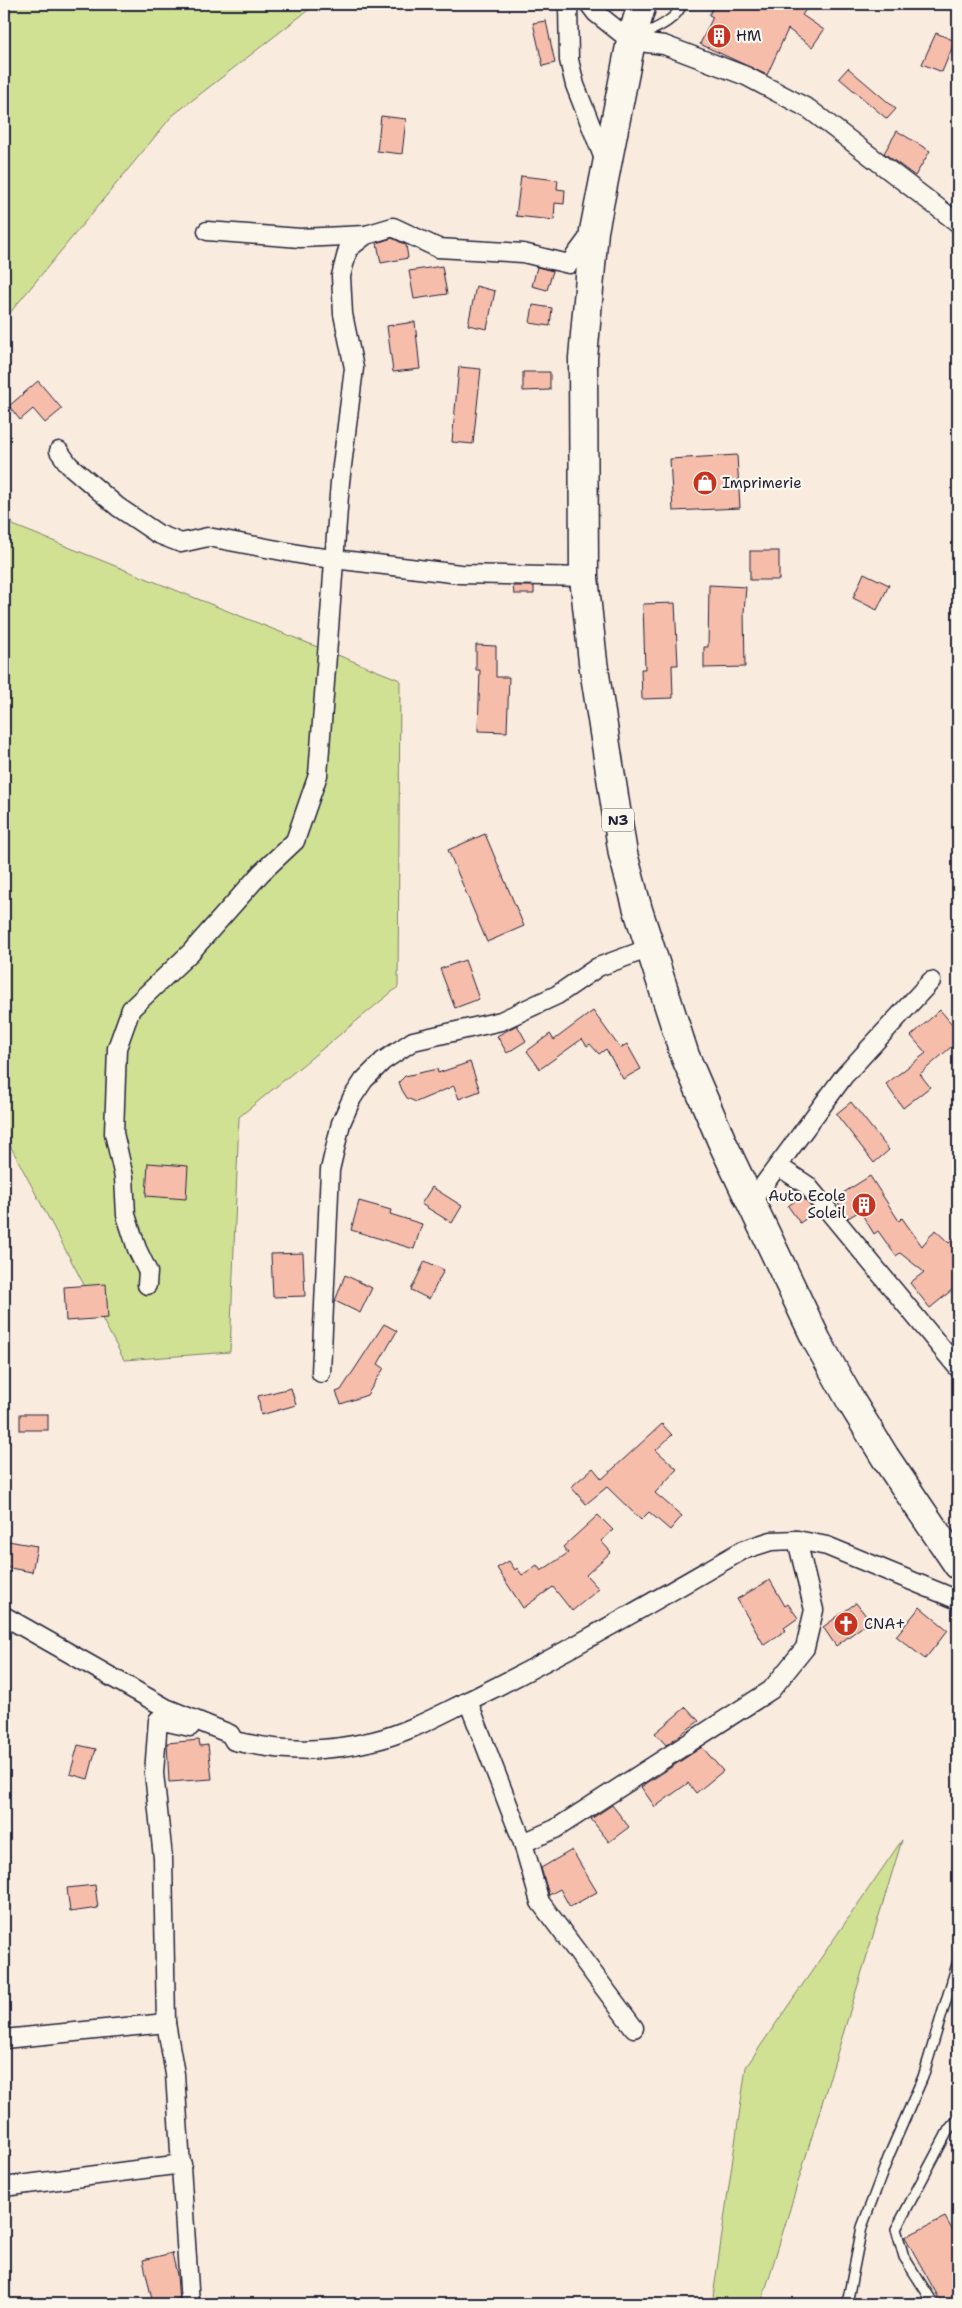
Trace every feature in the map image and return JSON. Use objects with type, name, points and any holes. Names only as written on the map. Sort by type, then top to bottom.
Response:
[{"type":"highway","name":"N3","points":[[642,4],[631,41],[594,231],[584,358],[584,577],[593,662],[623,854],[650,948],[685,1056],[712,1121],[817,1341],[885,1457],[958,1565]]},
{"type":"street","points":[[568,4],[569,60],[574,85],[606,164]]},
{"type":"street","points":[[589,4],[596,13],[631,41],[664,45],[746,76],[809,109],[958,223]]},
{"type":"street","points":[[207,231],[300,238],[366,234],[393,227],[438,248],[523,253],[569,264],[594,231]]},
{"type":"street","points":[[147,1285],[148,1272],[137,1249],[126,1215],[124,1178],[114,1133],[117,1048],[131,1009],[191,952],[261,873],[295,841],[318,775],[343,452],[354,368],[343,314],[342,276],[348,249],[366,234]]},
{"type":"street","points":[[59,451],[69,465],[118,507],[158,534],[181,543],[208,537],[309,556],[460,574],[584,577]]},
{"type":"street","points":[[321,1373],[330,1170],[341,1123],[352,1098],[364,1080],[383,1061],[413,1041],[501,1021],[557,995],[598,968],[650,948]]},
{"type":"street","points":[[751,1202],[844,1076],[931,981]]},
{"type":"street","points":[[778,1166],[807,1184],[958,1368]]},
{"type":"street","points":[[4,1616],[166,1708],[230,1734],[234,1741],[271,1749],[311,1750],[374,1741],[403,1732],[547,1662],[743,1550],[771,1541],[797,1540],[826,1546],[958,1600]]},
{"type":"street","points":[[523,1843],[555,1829],[771,1690],[805,1648],[814,1610],[797,1540]]},
{"type":"street","points":[[468,1701],[523,1843],[540,1902],[634,2028]]},
{"type":"street","points":[[190,2304],[175,2074],[166,2023],[163,1858],[154,1773],[158,1720],[230,1734]]},
{"type":"street","points":[[4,2039],[166,2023]]},
{"type":"street","points":[[4,2187],[182,2164]]},
{"type":"lane","points":[[631,41],[663,25],[679,12],[682,4]]},
{"type":"lane","points":[[847,2304],[862,2228],[890,2153],[923,2077],[958,1961]]},
{"type":"lane","points":[[934,2304],[904,2257],[896,2229],[949,2129],[958,2119]]},
{"type":"green space","points":[[4,4],[316,4],[172,116],[4,320]]},
{"type":"green space","points":[[4,494],[13,525],[400,680],[398,987],[239,1117],[230,1352],[124,1360],[4,1134]]},
{"type":"green space","points":[[902,1840],[761,2304],[712,2304],[746,2067]]},
{"type":"building","points":[[715,4],[810,4],[802,15],[824,30],[812,47],[788,29],[767,75],[700,44],[713,17],[709,15]]},
{"type":"building","points":[[546,21],[555,63],[543,66],[533,23]]},
{"type":"building","points":[[936,33],[955,41],[942,72],[922,64]]},
{"type":"building","points":[[848,68],[896,109],[887,119],[839,78]]},
{"type":"building","points":[[381,116],[406,119],[402,154],[377,151]]},
{"type":"building","points":[[897,131],[930,151],[915,176],[884,153]]},
{"type":"building","points":[[521,176],[558,180],[557,189],[565,190],[564,204],[555,203],[554,220],[516,216]]},
{"type":"building","points":[[392,238],[406,245],[408,258],[381,263],[377,243]]},
{"type":"building","points":[[442,266],[447,294],[414,299],[409,271]]},
{"type":"building","points":[[537,267],[553,271],[547,290],[532,286]]},
{"type":"building","points":[[476,286],[495,291],[487,329],[468,325]]},
{"type":"building","points":[[533,305],[552,308],[550,326],[530,323]]},
{"type":"building","points":[[415,322],[420,369],[393,372],[387,326]]},
{"type":"building","points":[[459,367],[481,369],[473,444],[452,442]]},
{"type":"building","points":[[523,372],[550,372],[550,390],[523,391]]},
{"type":"building","points":[[38,381],[62,409],[45,423],[33,409],[20,420],[9,406]]},
{"type":"building","name":"Imprimerie","points":[[737,455],[740,508],[673,511],[670,459]]},
{"type":"building","points":[[750,551],[779,551],[779,580],[750,580]]},
{"type":"building","points":[[864,573],[889,585],[877,610],[853,598]]},
{"type":"building","points":[[709,585],[746,587],[744,612],[745,667],[704,668],[704,647],[708,647]]},
{"type":"building","points":[[513,586],[534,586],[534,594],[514,594]]},
{"type":"building","points":[[675,603],[678,665],[672,665],[673,698],[642,699],[641,669],[645,669],[643,604]]},
{"type":"building","points":[[476,645],[496,646],[496,677],[509,677],[507,732],[478,731],[480,670],[476,670]]},
{"type":"building","points":[[485,834],[524,926],[487,942],[448,850]]},
{"type":"building","points":[[465,960],[479,999],[455,1008],[440,969]]},
{"type":"building","points":[[940,1010],[958,1031],[958,1041],[920,1074],[930,1087],[903,1108],[886,1084],[926,1053],[911,1036]]},
{"type":"building","points":[[593,1011],[620,1048],[627,1044],[641,1069],[623,1079],[606,1049],[599,1054],[590,1044],[587,1046],[582,1039],[540,1069],[527,1051],[550,1034],[554,1040]]},
{"type":"building","points":[[517,1025],[526,1041],[507,1053],[497,1036]]},
{"type":"building","points":[[470,1062],[480,1091],[459,1099],[454,1086],[416,1102],[407,1098],[399,1082],[405,1076],[437,1069],[438,1073]]},
{"type":"building","points":[[851,1102],[889,1150],[874,1163],[836,1114]]},
{"type":"building","points":[[148,1163],[188,1166],[186,1199],[146,1196]]},
{"type":"building","points":[[870,1176],[899,1221],[902,1218],[922,1246],[935,1230],[949,1243],[958,1235],[958,1285],[930,1308],[910,1283],[924,1272],[900,1253],[896,1256],[878,1231],[874,1234],[860,1211],[848,1218],[835,1198]]},
{"type":"building","points":[[432,1187],[462,1206],[452,1223],[421,1204]]},
{"type":"building","points":[[802,1196],[815,1212],[800,1223],[788,1206]]},
{"type":"building","points":[[359,1201],[391,1210],[390,1214],[422,1224],[414,1249],[351,1230]]},
{"type":"building","points":[[303,1253],[305,1296],[273,1297],[271,1254]]},
{"type":"building","points":[[425,1261],[444,1270],[429,1299],[411,1290]]},
{"type":"building","points":[[345,1275],[372,1288],[360,1313],[335,1301]]},
{"type":"building","points":[[106,1284],[108,1318],[66,1321],[64,1287]]},
{"type":"building","points":[[384,1324],[397,1331],[378,1364],[384,1368],[367,1395],[341,1404],[336,1392],[341,1390]]},
{"type":"building","points":[[291,1388],[296,1405],[261,1415],[258,1396]]},
{"type":"building","points":[[20,1414],[48,1414],[48,1430],[20,1430]]},
{"type":"building","points":[[662,1424],[672,1435],[656,1450],[677,1469],[655,1493],[682,1516],[670,1530],[649,1512],[641,1520],[607,1487],[586,1504],[571,1487],[593,1468],[602,1479]]},
{"type":"building","points":[[598,1515],[613,1530],[601,1541],[611,1552],[586,1575],[599,1589],[572,1611],[553,1587],[523,1608],[497,1568],[509,1561],[515,1570],[517,1568],[522,1575],[537,1565],[541,1571],[568,1553],[563,1547]]},
{"type":"building","points":[[8,1541],[37,1546],[32,1572],[4,1567]]},
{"type":"building","points":[[770,1580],[785,1606],[788,1604],[798,1618],[784,1628],[786,1630],[764,1645],[737,1599]]},
{"type":"building","name":"CNA+","points":[[856,1603],[870,1621],[836,1646],[823,1627]]},
{"type":"building","points":[[920,1607],[948,1630],[925,1659],[896,1636]]},
{"type":"building","points":[[686,1707],[699,1721],[666,1745],[655,1733]]},
{"type":"building","points":[[199,1740],[200,1746],[208,1745],[212,1779],[169,1782],[167,1743]]},
{"type":"building","points":[[78,1745],[96,1749],[88,1779],[70,1774]]},
{"type":"building","points":[[702,1747],[723,1771],[696,1793],[688,1783],[655,1807],[641,1787]]},
{"type":"building","points":[[612,1805],[629,1827],[609,1842],[591,1819]]},
{"type":"building","points":[[572,1850],[597,1892],[570,1907],[560,1889],[549,1895],[541,1868]]},
{"type":"building","points":[[95,1885],[98,1908],[70,1912],[67,1888]]},
{"type":"building","points":[[945,2217],[958,2240],[958,2302],[940,2300],[905,2237]]},
{"type":"building","points":[[172,2253],[177,2275],[179,2303],[153,2304],[143,2260]]},
{"type":"place","name":"HM","points":[[719,36]]},
{"type":"place","name":"Imprimerie","points":[[705,483]]},
{"type":"place","name":"Auto Ecole Soleil","points":[[864,1205]]},
{"type":"place","name":"CNA+","points":[[846,1624]]}]
